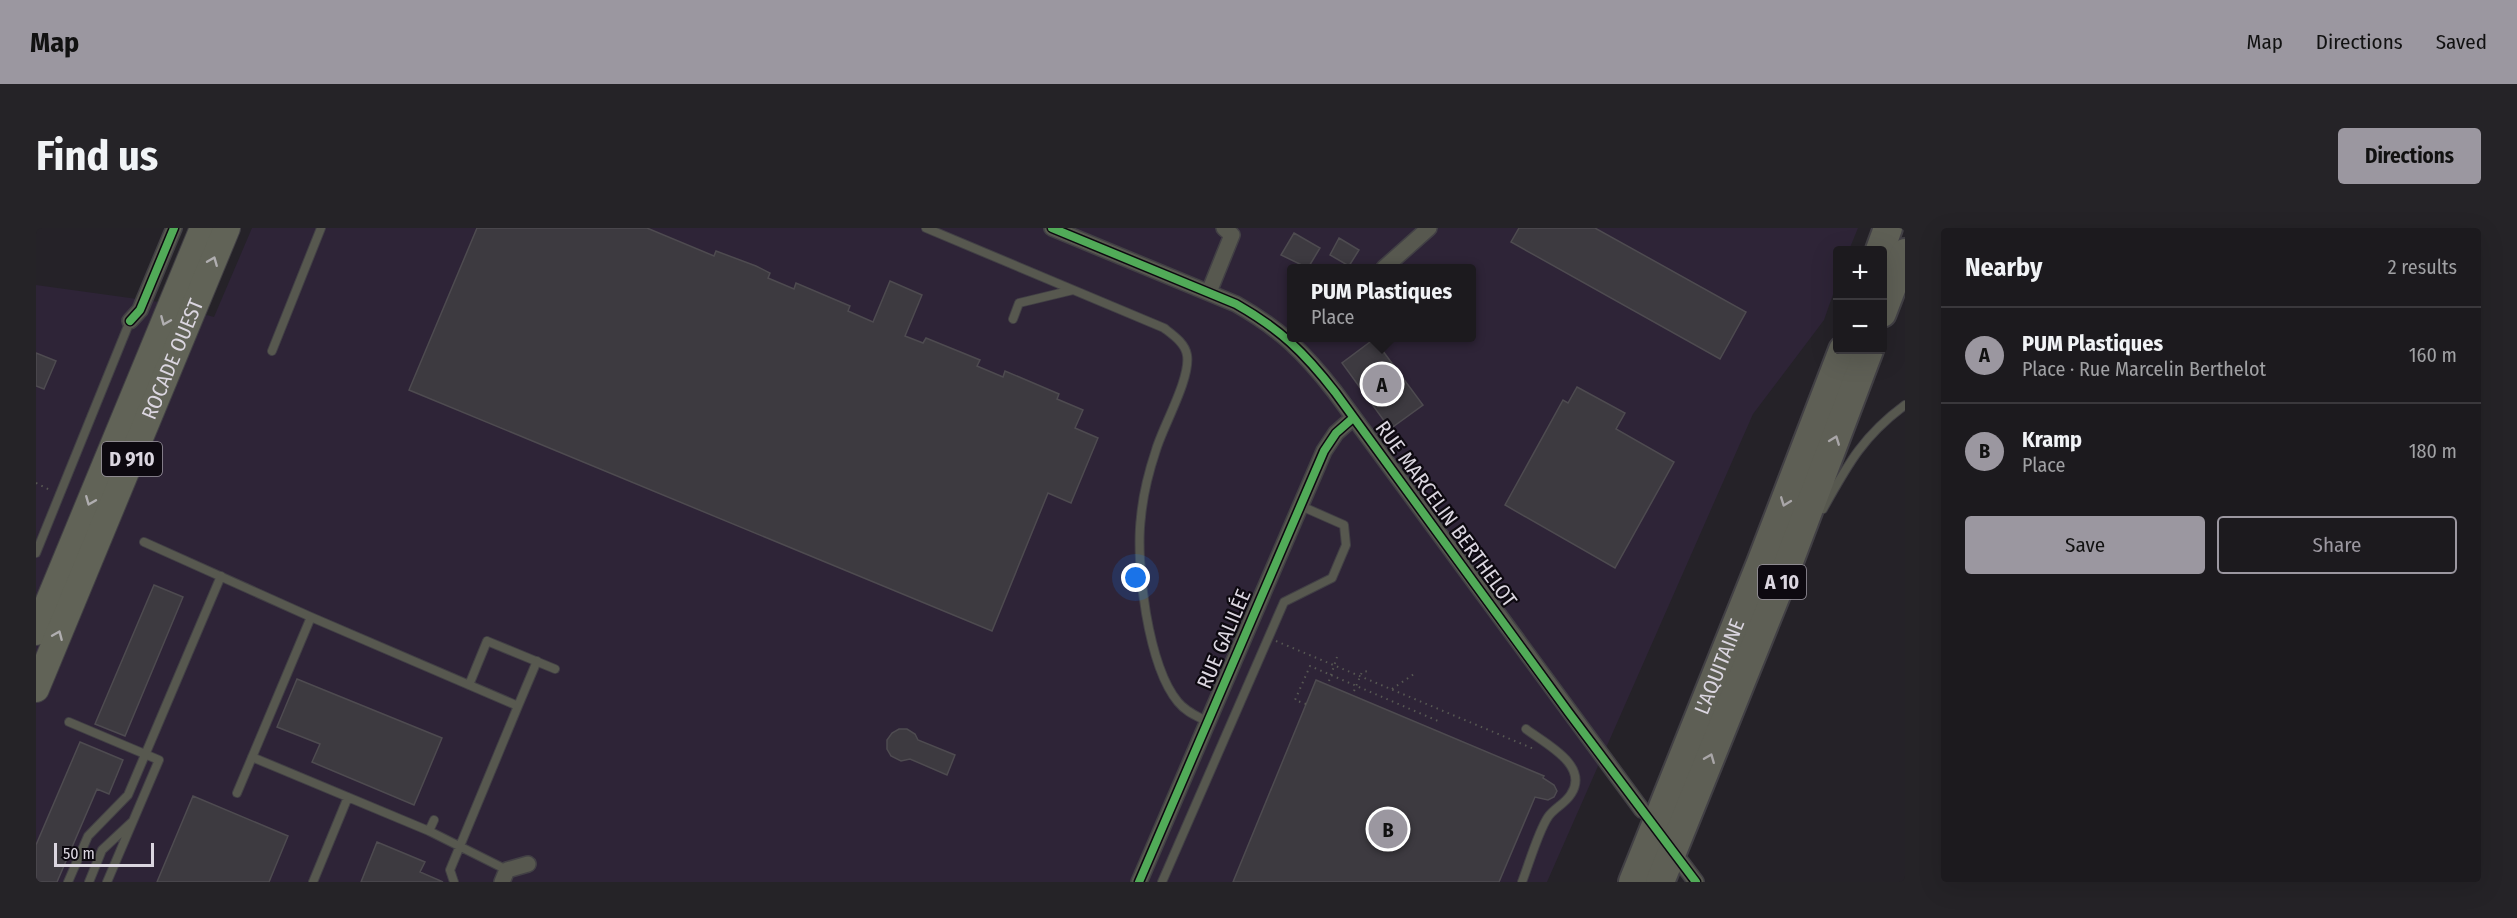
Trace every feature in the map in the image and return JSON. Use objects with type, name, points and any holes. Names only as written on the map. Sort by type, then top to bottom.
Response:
[{"type":"highway","points":[[1881,246],[1888,228]]},
{"type":"highway","points":[[1887,300],[1905,253]]},
{"type":"highway","name":"L'AQUITAINE","points":[[1633,882],[1749,595],[1841,354]]},
{"type":"highway","name":"L'AQUITAINE","points":[[1660,882],[1782,580],[1867,354]]},
{"type":"main road","name":"D 910","points":[[36,632],[204,228]]},
{"type":"main road","name":"ROCADE OUEST","points":[[36,689],[227,228]]},
{"type":"street","points":[[130,321],[140,310],[174,228]]},
{"type":"street","name":"RUE MARCELIN BERTHELOT","points":[[1052,228],[1209,292],[1261,318],[1287,334]]},
{"type":"street","points":[[1209,292],[1232,235],[1224,228]]},
{"type":"street","points":[[1388,264],[1429,228]]},
{"type":"street","name":"RUE MARCELIN BERTHELOT","points":[[1297,342],[1642,810]]},
{"type":"street","name":"RUE GALILÉE","points":[[1138,882],[1330,442],[1353,418]]},
{"type":"street","points":[[1681,862],[1696,882]]},
{"type":"street","points":[[504,876],[528,864]]},
{"type":"lane","points":[[272,351],[321,228]]},
{"type":"lane","points":[[926,228],[1164,328],[1178,338],[1187,354],[1186,371],[1156,449],[1146,485],[1140,519],[1141,569],[1146,613],[1154,647],[1172,693],[1190,713],[1208,722]]},
{"type":"lane","points":[[1013,319],[1019,303],[1073,290]]},
{"type":"lane","points":[[36,553],[130,321]]},
{"type":"lane","points":[[1817,518],[1852,456],[1880,424],[1905,405]]},
{"type":"lane","points":[[1162,882],[1284,602],[1332,578],[1346,545],[1344,525],[1301,506]]},
{"type":"lane","points":[[1782,580],[1811,529]]},
{"type":"lane","points":[[144,542],[518,706]]},
{"type":"lane","points":[[68,882],[88,836],[128,795],[221,576]]},
{"type":"lane","points":[[237,793],[311,617]]},
{"type":"lane","points":[[469,684],[487,641],[555,669]]},
{"type":"lane","points":[[454,882],[450,870],[459,846],[537,661]]},
{"type":"lane","points":[[69,722],[159,760],[108,882]]},
{"type":"lane","points":[[1522,882],[1547,818],[1564,803],[1573,791],[1574,776],[1569,763],[1561,753],[1526,729]]},
{"type":"lane","points":[[252,757],[429,831],[459,846],[504,876]]},
{"type":"lane","points":[[128,795],[142,800]]},
{"type":"lane","points":[[313,882],[348,797]]},
{"type":"lane","points":[[429,831],[434,820]]},
{"type":"lane","points":[[89,882],[107,843],[133,821]]},
{"type":"path","points":[[36,483],[60,494]]},
{"type":"path","points":[[1268,638],[1542,752]]},
{"type":"path","points":[[1329,681],[1337,657]]},
{"type":"path","points":[[1306,704],[1295,700],[1310,666],[1438,721]]},
{"type":"path","points":[[1354,691],[1362,672],[1369,671]]},
{"type":"path","points":[[1392,689],[1414,674]]},
{"type":"shaded area","points":[[252,228],[1858,228],[1851,246],[1833,246],[1833,294],[1824,320],[1753,414],[1547,882],[36,882],[36,285],[159,302],[214,317]]},
{"type":"building","points":[[477,228],[647,228],[714,256],[716,251],[756,266],[770,273],[768,278],[794,289],[796,283],[850,306],[848,311],[873,322],[890,281],[922,295],[905,336],[923,343],[926,338],[980,360],[977,366],[1003,377],[1005,371],[1059,394],[1057,399],[1083,410],[1075,428],[1098,438],[1071,503],[1048,493],[992,631],[409,390]]},
{"type":"building","points":[[1519,228],[1595,228],[1746,312],[1720,359],[1511,242]]},
{"type":"building","points":[[1294,233],[1320,248],[1310,264],[1300,264],[1281,255]]},
{"type":"building","points":[[1339,238],[1359,250],[1350,264],[1346,264],[1330,255]]},
{"type":"building","points":[[1370,342],[1376,342],[1423,405],[1390,429],[1342,363]]},
{"type":"building","points":[[36,353],[56,361],[44,389],[36,386]]},
{"type":"building","points":[[1577,387],[1625,413],[1616,429],[1674,462],[1615,568],[1505,505],[1563,400],[1568,403]]},
{"type":"building","points":[[154,585],[183,597],[125,736],[95,724]]},
{"type":"building","points":[[297,679],[442,738],[414,805],[312,762],[320,744],[277,727]]},
{"type":"building","points":[[1316,680],[1544,776],[1543,778],[1554,785],[1557,791],[1554,797],[1548,800],[1535,797],[1499,882],[1233,882]]},
{"type":"building","points":[[899,729],[907,729],[915,734],[918,740],[955,755],[947,775],[910,759],[901,761],[891,756],[887,749],[887,740]]},
{"type":"building","points":[[80,742],[123,760],[109,794],[97,789],[57,882],[36,882],[36,845]]},
{"type":"building","points":[[193,796],[288,836],[269,882],[157,882]]},
{"type":"building","points":[[377,842],[425,862],[420,872],[443,882],[361,882]]},
{"type":"cycle path","points":[[130,321],[140,310],[174,228]]},
{"type":"cycle path","points":[[1052,228],[1236,304],[1287,340]]},
{"type":"cycle path","points":[[1290,342],[1335,392],[1569,713],[1696,882]]},
{"type":"cycle path","points":[[1139,882],[1324,451],[1336,433],[1353,418]]},
{"type":"place","name":"PUM Plastiques","points":[[1382,384]]},
{"type":"place","name":"Kramp","points":[[1388,829]]}]
